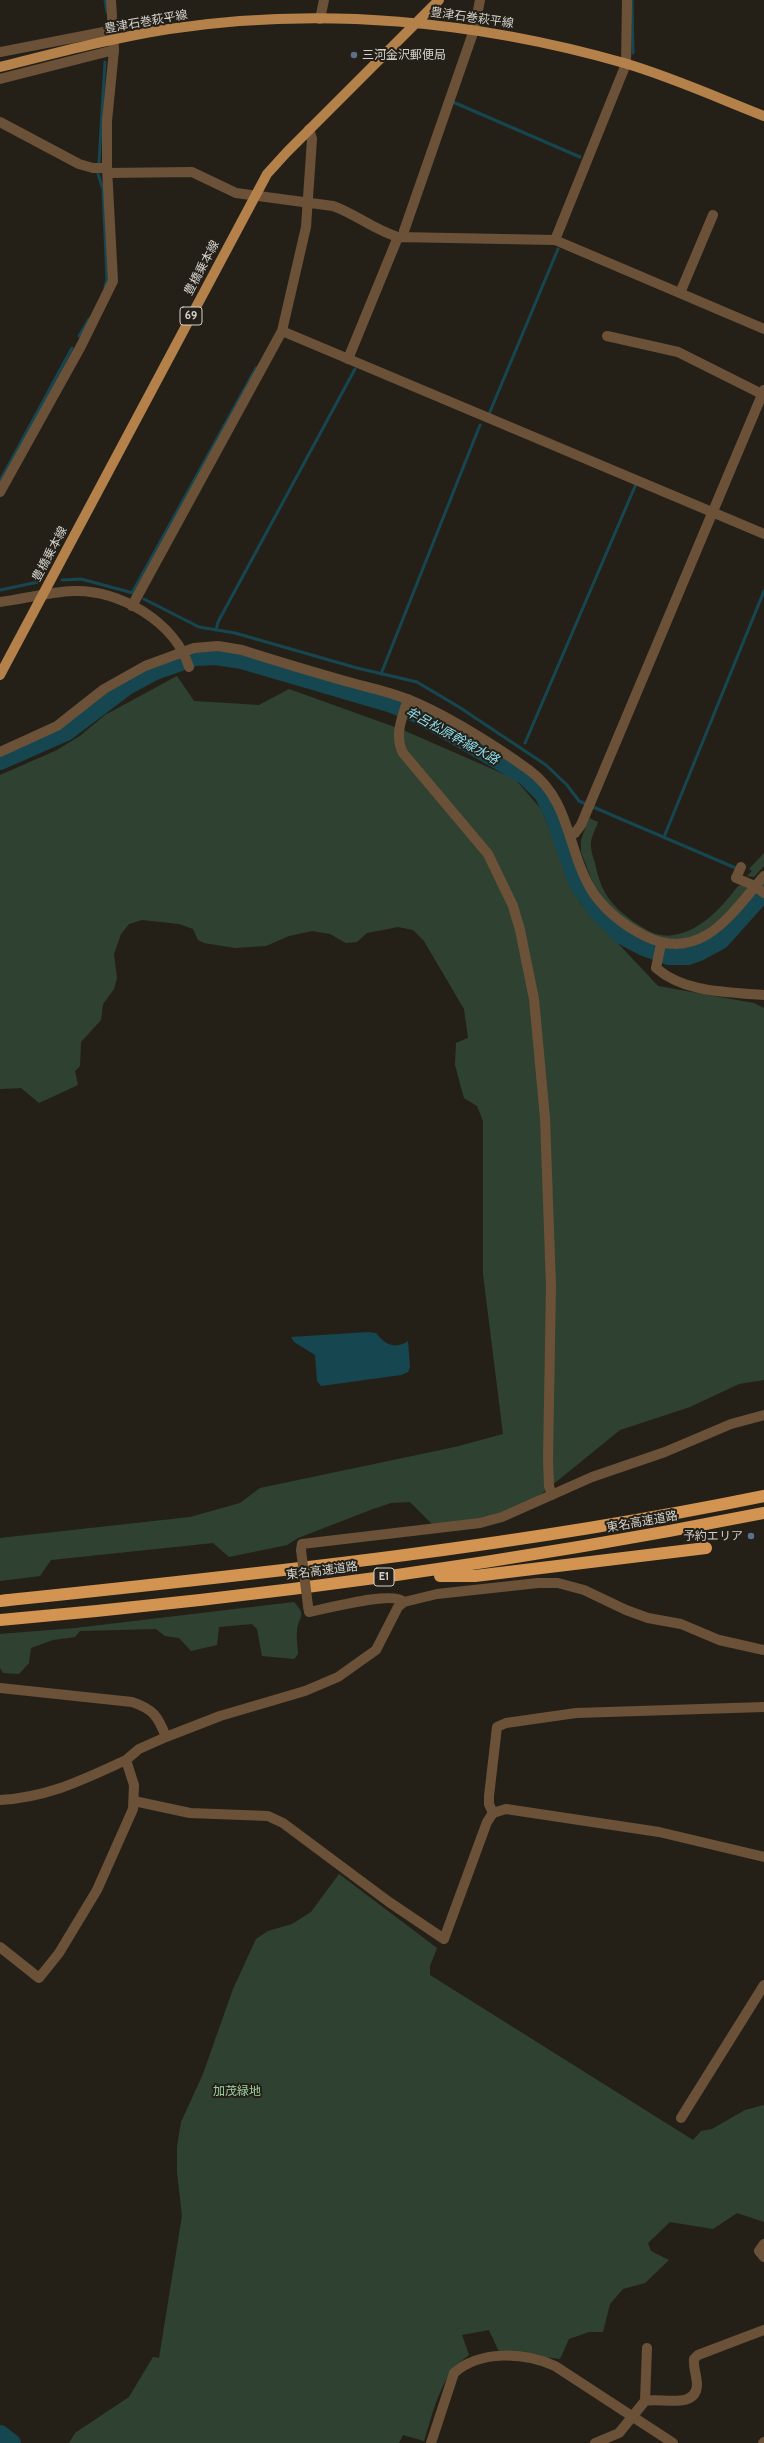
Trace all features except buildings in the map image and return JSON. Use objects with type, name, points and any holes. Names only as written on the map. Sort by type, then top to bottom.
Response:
[{"type":"highway","name":"東名高速道路","points":[[0,1601],[304,1569],[466,1548],[668,1516],[764,1496]]},
{"type":"highway","name":"東名高速道路","points":[[0,1620],[396,1576],[564,1550],[764,1513]]},
{"type":"highway","points":[[396,1576],[475,1576],[706,1548]]},
{"type":"main road","name":"豊橋乗本線","points":[[0,675],[267,174],[439,0]]},
{"type":"main road","name":"豊津石巻萩平線","points":[[0,67],[114,40],[169,29],[217,24],[320,19],[416,24],[474,30],[567,48],[626,64],[764,116]]},
{"type":"street","points":[[0,492],[81,346],[113,281],[107,170],[107,122],[114,40],[111,0]]},
{"type":"street","points":[[320,19],[324,0]]},
{"type":"street","points":[[348,359],[404,231],[474,30],[480,0]]},
{"type":"street","points":[[555,240],[626,64],[627,0]]},
{"type":"street","points":[[0,52],[114,40]]},
{"type":"street","points":[[0,79],[114,40]]},
{"type":"street","points":[[0,122],[79,164],[107,170],[192,172],[236,193],[306,201],[345,210],[376,230],[401,237],[555,240],[764,329]]},
{"type":"street","points":[[132,606],[282,331],[306,227],[306,201],[312,139],[310,129]]},
{"type":"street","points":[[680,293],[713,216]]},
{"type":"street","points":[[282,331],[764,534]]},
{"type":"street","points":[[570,835],[575,833],[581,825],[711,512],[763,392],[678,352],[607,336]]},
{"type":"street","points":[[0,602],[73,591],[88,592],[114,598],[132,606],[166,628],[184,654],[189,667]]},
{"type":"street","points":[[0,752],[57,726],[121,678],[184,654],[218,646],[242,650],[407,702],[444,717],[528,769],[545,782],[557,800],[594,894],[610,912],[628,928],[661,946],[679,946],[693,942],[713,931],[732,916],[759,890],[764,876]]},
{"type":"street","points":[[407,702],[402,716],[399,745],[403,753],[488,854],[499,874],[513,906],[520,930],[534,999],[545,1118],[551,1286],[548,1459],[549,1486],[552,1495]]},
{"type":"street","points":[[739,871],[736,878],[759,890]]},
{"type":"street","points":[[661,946],[656,968],[668,979],[693,987],[764,995]]},
{"type":"street","points":[[404,1602],[401,1599],[394,1598],[364,1601],[309,1612],[301,1550],[302,1544],[480,1524],[502,1518],[592,1477],[665,1452],[731,1424],[764,1415]]},
{"type":"street","points":[[0,1800],[37,1796],[57,1791],[126,1760],[139,1750],[166,1737],[220,1716],[305,1691],[338,1677],[376,1650],[393,1614],[404,1602],[437,1594],[538,1583],[558,1584],[584,1590],[626,1610],[648,1618],[681,1624],[719,1640],[764,1650]]},
{"type":"street","points":[[0,1688],[132,1702],[144,1706],[157,1716],[166,1737]]},
{"type":"street","points":[[493,1813],[489,1804],[489,1796],[497,1727],[506,1723],[576,1713],[764,1707]]},
{"type":"street","points":[[0,1947],[39,1978],[59,1953],[97,1890],[121,1840],[134,1801],[134,1785],[126,1760]]},
{"type":"street","points":[[134,1801],[190,1813],[268,1816],[283,1823],[389,1902],[444,1939],[487,1822],[493,1813],[506,1809],[658,1832],[764,1856]]},
{"type":"street","points":[[681,2118],[764,1985]]},
{"type":"street","points":[[764,2244],[759,2251],[764,2257]]},
{"type":"street","points":[[645,2401],[686,2400],[696,2392],[697,2383],[694,2360],[698,2355],[764,2330]]},
{"type":"street","points":[[595,2443],[619,2433],[634,2418],[645,2401],[646,2348]]},
{"type":"street","points":[[431,2443],[454,2373],[462,2366],[476,2359],[493,2356],[545,2361],[673,2443]]},
{"type":"green space","points":[[177,676],[194,701],[259,705],[289,689],[403,730],[515,779],[541,809],[581,904],[658,986],[754,1003],[764,1008],[764,1380],[739,1384],[690,1407],[620,1430],[535,1499],[494,1516],[435,1527],[410,1502],[391,1503],[298,1538],[287,1545],[229,1557],[213,1543],[51,1560],[40,1576],[0,1581],[0,1538],[190,1517],[240,1503],[260,1488],[455,1447],[503,1434],[483,1274],[483,1121],[477,1106],[464,1098],[455,1065],[456,1043],[468,1038],[464,1009],[424,941],[413,930],[398,927],[367,933],[357,942],[346,943],[330,934],[312,931],[289,936],[266,946],[235,948],[204,943],[198,940],[193,929],[179,924],[142,920],[129,924],[121,934],[114,954],[117,978],[114,989],[103,1004],[101,1020],[81,1042],[80,1066],[75,1071],[78,1085],[39,1103],[21,1088],[0,1089],[0,775],[55,751],[80,736],[105,715]]},
{"type":"green space","points":[[589,818],[598,822],[592,837],[591,847],[597,873],[604,890],[619,909],[634,922],[652,933],[668,936],[684,933],[693,929],[718,910],[738,886],[743,885],[748,889],[730,912],[697,936],[673,942],[634,927],[606,902],[594,886],[581,852],[581,840]]},
{"type":"green space","points":[[764,853],[764,866],[754,877],[747,876],[752,871],[749,869]]},
{"type":"green space","points":[[294,1602],[301,1611],[301,1616],[297,1634],[298,1654],[294,1659],[262,1656],[257,1629],[252,1624],[219,1627],[217,1645],[191,1651],[179,1638],[165,1636],[156,1629],[80,1631],[75,1637],[53,1640],[31,1648],[29,1663],[19,1674],[3,1673],[0,1668],[0,1634],[75,1628]]},
{"type":"green space","name":"加茂緑地","points":[[339,1874],[437,1948],[430,1966],[430,1975],[693,2140],[701,2131],[712,2129],[745,2110],[764,2105],[764,2222],[737,2213],[713,2229],[670,2222],[648,2243],[651,2251],[669,2260],[645,2283],[623,2289],[610,2304],[603,2332],[589,2332],[569,2339],[560,2359],[530,2355],[500,2354],[489,2330],[462,2335],[469,2355],[459,2363],[451,2373],[439,2394],[424,2441],[403,2435],[399,2443],[69,2443],[75,2433],[129,2397],[153,2357],[159,2358],[182,2216],[177,2172],[177,2147],[181,2122],[203,2074],[233,1989],[256,1939],[268,1931],[292,1924],[311,1912]]},
{"type":"water","points":[[368,1332],[376,1333],[386,1343],[390,1344],[399,1345],[408,1341],[410,1367],[408,1372],[401,1375],[321,1386],[317,1381],[315,1355],[294,1342],[291,1337]]},
{"type":"waterway","points":[[105,0],[107,12]]},
{"type":"waterway","points":[[632,0],[633,53]]},
{"type":"waterway","points":[[99,162],[105,62]]},
{"type":"waterway","points":[[453,102],[580,157]]},
{"type":"waterway","points":[[98,174],[103,189],[107,279],[105,287]]},
{"type":"waterway","points":[[489,414],[558,249]]},
{"type":"waterway","points":[[79,336],[89,319]]},
{"type":"waterway","points":[[0,481],[72,348]]},
{"type":"waterway","points":[[132,593],[256,368]]},
{"type":"waterway","points":[[216,630],[218,622],[355,369]]},
{"type":"waterway","points":[[381,674],[480,425]]},
{"type":"waterway","points":[[525,743],[636,484]]},
{"type":"waterway","points":[[62,580],[81,579],[133,593]]},
{"type":"waterway","points":[[0,590],[38,582]]},
{"type":"waterway","points":[[664,837],[764,591]]},
{"type":"waterway","points":[[144,599],[199,627],[235,633],[357,668],[417,682],[459,707],[546,765],[567,785],[579,801],[738,869]]},
{"type":"waterway","name":"牟呂松原幹線水路","points":[[0,761],[66,732],[127,686],[155,671],[195,657],[216,656],[242,660],[389,703],[419,715],[525,776],[543,794],[554,816],[578,884],[599,913],[621,935],[644,947],[669,956],[688,956],[699,952],[721,940],[764,892]]},
{"type":"waterway","points":[[0,2434],[12,2443]]},
{"type":"place","name":"三河金沢郵便局","points":[[354,55]]},
{"type":"place","name":"予約エリア","points":[[751,1536]]}]
